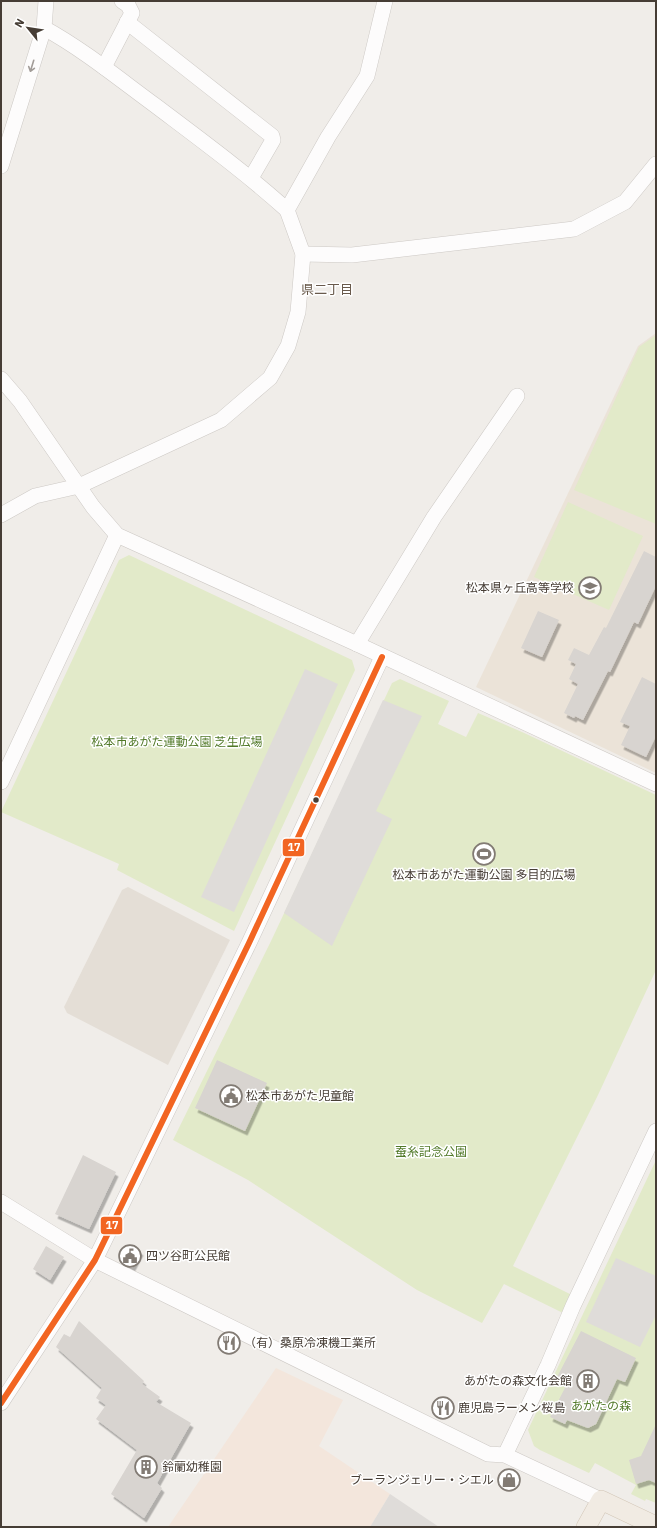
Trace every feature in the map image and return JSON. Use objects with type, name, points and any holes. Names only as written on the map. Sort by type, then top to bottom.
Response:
[{"type":"main road","points":[[586,1527],[601,1500],[656,1526]]},
{"type":"street","points":[[1,166],[44,28],[46,1]]},
{"type":"street","points":[[104,67],[132,13],[128,6],[122,1]]},
{"type":"street","points":[[287,210],[328,137],[367,76],[385,1]]},
{"type":"street","points":[[127,22],[272,136],[273,140],[252,178]]},
{"type":"street","points":[[1,515],[35,496],[79,486],[221,420],[270,378],[288,346],[298,312],[303,254],[287,210],[252,178],[104,67],[71,43],[44,28]]},
{"type":"street","points":[[303,254],[352,256],[574,229],[625,202],[656,164]]},
{"type":"street","points":[[1,379],[20,401],[106,524],[117,535],[357,644],[656,784]]},
{"type":"street","points":[[357,644],[434,517],[517,396]]},
{"type":"street","points":[[1,782],[117,535]]},
{"type":"street","points":[[1,1403],[95,1260],[246,950],[382,657]]},
{"type":"street","points":[[505,1455],[548,1364],[573,1306],[656,1131]]},
{"type":"street","points":[[1,1202],[95,1260],[488,1454],[505,1455],[601,1500]]},
{"type":"shaded area","name":"松本県ヶ丘高等学校","points":[[656,333],[656,773],[476,687],[638,346]]},
{"type":"shaded area","points":[[305,669],[338,684],[234,912],[201,897]]},
{"type":"shaded area","points":[[383,700],[422,716],[376,811],[392,819],[332,946],[284,913]]},
{"type":"shaded area","points":[[128,887],[230,940],[168,1065],[67,1013],[64,1007],[122,890]]},
{"type":"shaded area","points":[[616,1258],[656,1276],[656,1315],[640,1347],[586,1322]]},
{"type":"shaded area","points":[[276,1368],[343,1400],[319,1446],[390,1494],[370,1527],[168,1527]]},
{"type":"shaded area","points":[[390,1494],[439,1527],[370,1527]]},
{"type":"green space","points":[[656,335],[656,524],[574,490],[639,347]]},
{"type":"green space","points":[[568,502],[643,536],[609,610],[534,577]]},
{"type":"green space","name":"松本市あがた運動公園 芝生広場","points":[[129,555],[352,660],[355,670],[234,931],[117,870],[119,864],[1,812],[119,560]]},
{"type":"green space","name":"蚕糸記念公園","points":[[400,679],[449,701],[438,724],[466,737],[478,713],[656,795],[656,970],[598,1095],[513,1266],[572,1295],[563,1313],[504,1284],[482,1323],[417,1290],[248,1180],[173,1140],[272,939],[392,683]]},
{"type":"green space","name":"あがたの森","points":[[656,1160],[656,1503],[646,1499],[645,1501],[631,1494],[636,1485],[595,1463],[589,1473],[540,1450],[534,1446],[528,1430]]},
{"type":"building","points":[[644,551],[656,557],[656,586],[638,624],[634,622],[610,672],[608,671],[583,720],[575,716],[574,718],[564,713],[578,684],[569,679],[576,664],[568,660],[574,648],[589,655],[604,627],[606,628]]},
{"type":"building","points":[[538,611],[559,620],[542,657],[521,648]]},
{"type":"building","points":[[642,677],[656,684],[656,736],[646,757],[621,745],[630,726],[620,722]]},
{"type":"building","name":"松本市あがた児童館","points":[[217,1060],[267,1083],[245,1131],[195,1108]]},
{"type":"building","points":[[83,1155],[116,1172],[89,1229],[55,1214]]},
{"type":"building","name":"四ツ谷町公民館","points":[[129,1244],[141,1251],[132,1268],[120,1262]]},
{"type":"building","points":[[46,1246],[64,1257],[50,1280],[33,1269]]},
{"type":"building","points":[[79,1321],[144,1381],[142,1384],[160,1397],[156,1402],[191,1423],[157,1483],[162,1488],[144,1518],[111,1494],[137,1450],[96,1419],[106,1405],[96,1398],[102,1388],[56,1347],[64,1334],[70,1337]]},
{"type":"building","name":"あがたの森文化会館","points":[[581,1331],[636,1358],[625,1382],[617,1379],[596,1424],[588,1428],[567,1420],[565,1424],[550,1417],[567,1384],[556,1379]]},
{"type":"building","points":[[656,1424],[656,1483],[649,1480],[636,1484],[629,1460],[641,1456]]},
{"type":"transit line","name":"17","points":[[1,1403],[95,1260],[249,943],[382,657]]},
{"type":"place","name":"松本県ヶ丘高等学校","points":[[590,588]]},
{"type":"place","name":"松本市あがた運動公園 多目的広場","points":[[484,854]]},
{"type":"place","name":"松本市あがた児童館","points":[[231,1096]]},
{"type":"place","name":"四ツ谷町公民館","points":[[130,1256]]},
{"type":"place","name":"（有）桑原冷凍機工業所","points":[[229,1343]]},
{"type":"place","name":"あがたの森文化会館","points":[[588,1381]]},
{"type":"place","name":"鹿児島ラーメン桜島","points":[[443,1408]]},
{"type":"place","name":"鈴蘭幼稚園","points":[[146,1467]]},
{"type":"place","name":"ブーランジェリー・シエル","points":[[509,1480]]},
{"type":"district","name":"県二丁目","points":[[327,289]]}]
